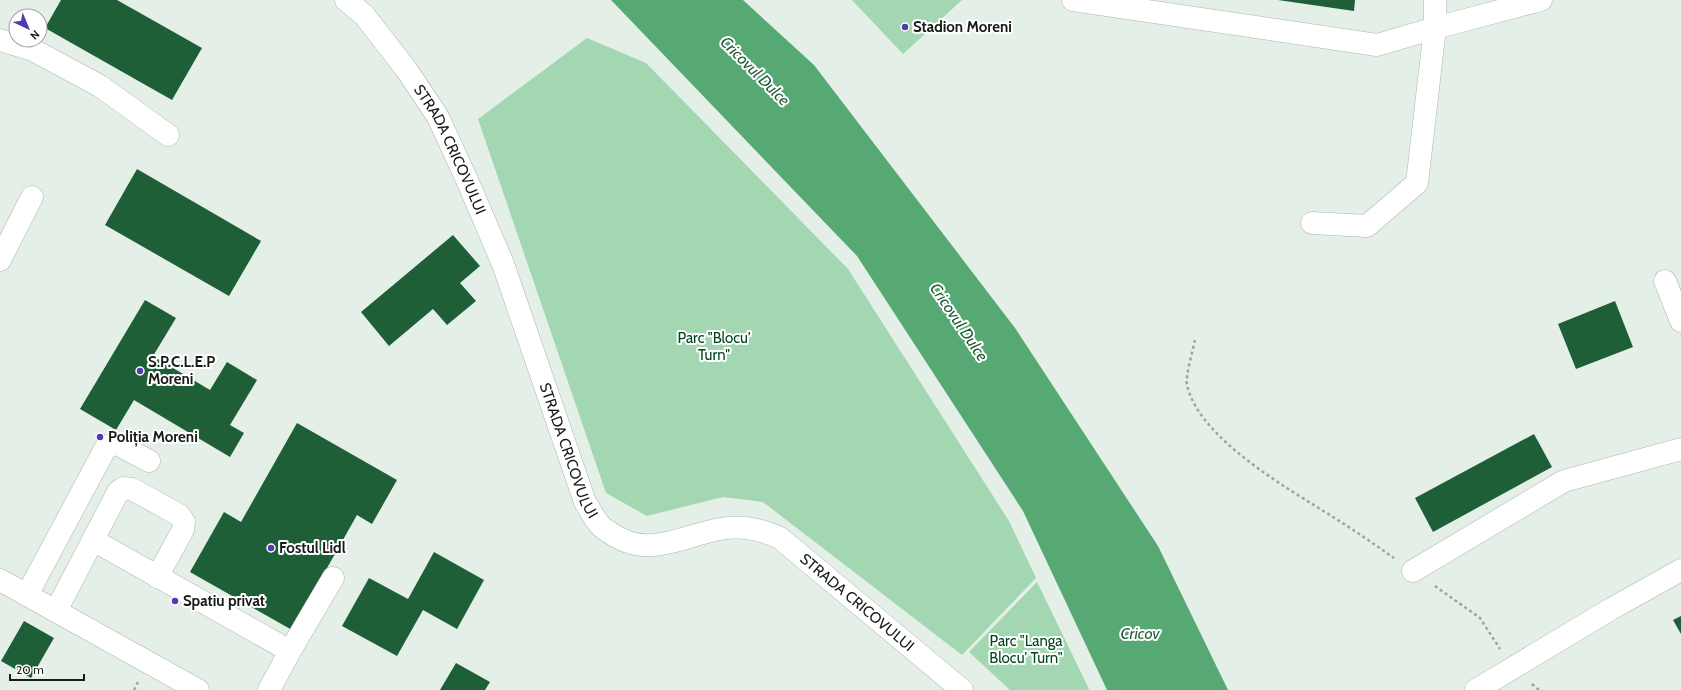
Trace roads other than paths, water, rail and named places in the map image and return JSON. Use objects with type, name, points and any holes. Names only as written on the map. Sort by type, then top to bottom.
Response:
[{"type":"street","name":"STRADA CRICOVULUI","points":[[346,0],[364,15],[406,69],[438,117],[503,264],[585,502],[600,525],[621,541],[644,546],[672,542],[721,529],[752,528],[767,532],[780,538],[962,690]]},
{"type":"street","points":[[1073,0],[1377,45],[1538,0]]},
{"type":"street","points":[[1312,223],[1367,226],[1417,182],[1435,28],[1435,0]]},
{"type":"street","points":[[0,40],[33,50],[100,86],[168,135]]},
{"type":"street","points":[[0,260],[32,198]]},
{"type":"street","points":[[1664,281],[1681,321]]},
{"type":"street","points":[[27,595],[105,449],[112,444],[119,445],[149,461]]},
{"type":"street","points":[[1413,571],[1564,481],[1681,449]]},
{"type":"street","points":[[56,611],[118,492],[123,488],[132,489],[172,511],[179,515],[184,522],[183,530],[157,576]]},
{"type":"street","points":[[93,540],[290,651]]},
{"type":"street","points":[[1476,690],[1611,609],[1681,570]]},
{"type":"street","points":[[269,690],[333,578]]},
{"type":"street","points":[[0,580],[198,690]]},
{"type":"water","name":"Cricov","points":[[611,0],[743,0],[814,65],[1015,328],[1158,546],[1228,690],[1107,690],[1023,511],[857,256]]},
{"type":"place","name":"Stadion Moreni","points":[[905,27]]},
{"type":"place","name":"S.P.C.L.E.P Moreni","points":[[140,371]]},
{"type":"place","name":"Poliția Moreni","points":[[100,437]]},
{"type":"place","name":"Fostul Lidl","points":[[271,548]]},
{"type":"place","name":"Spatiu privat","points":[[175,601]]},
{"type":"water label","name":"Cricovul Dulce","points":[[755,71]]},
{"type":"water label","name":"Cricovul Dulce","points":[[959,322]]},
{"type":"park label","name":"Parc \"Blocu' Turn\"","points":[[714,346]]},
{"type":"park label","name":"Parc \"Langa Blocu' Turn\"","points":[[1026,650]]}]
